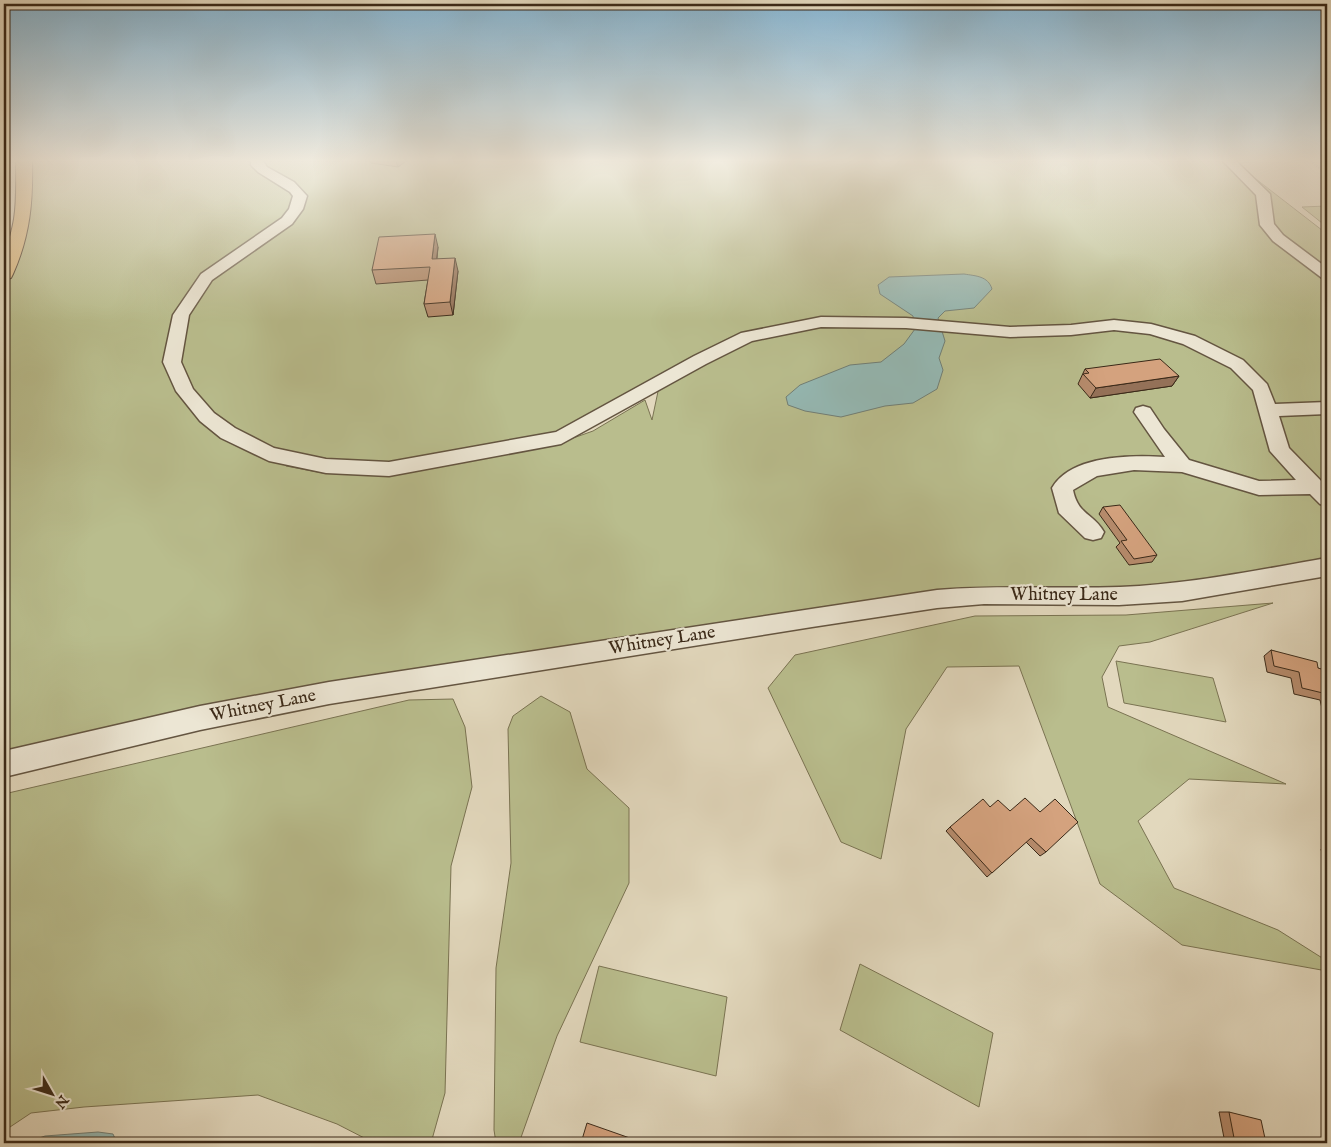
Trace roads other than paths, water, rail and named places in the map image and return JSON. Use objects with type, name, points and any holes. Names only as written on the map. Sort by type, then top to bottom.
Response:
[{"type":"main road","points":[[4,274],[19,238],[24,215]]},
{"type":"street","points":[[292,215],[287,221],[268,236],[206,277],[181,315],[172,362],[184,391],[207,417],[228,433],[269,454],[326,466],[389,469],[561,438],[700,360],[747,337],[821,322],[906,323],[1010,332],[1071,330],[1114,326],[1151,329],[1190,340],[1237,364],[1261,388],[1280,450],[1321,493]]},
{"type":"street","points":[[1264,215],[1267,225],[1272,232],[1327,275]]},
{"type":"street","points":[[1267,410],[1327,408]]},
{"type":"street","points":[[1143,412],[1157,434],[1182,465]]},
{"type":"street","points":[[1093,532],[1066,508],[1062,488],[1075,476],[1098,466],[1119,463],[1182,465],[1259,488],[1294,489],[1321,493]]},
{"type":"street","name":"Whitney Lane","points":[[4,764],[200,718],[330,693],[812,617],[937,599],[984,595],[1119,596],[1182,592],[1327,567]]},
{"type":"water","points":[[964,274],[985,279],[992,289],[974,308],[945,311],[938,318],[945,341],[939,358],[943,370],[937,389],[913,403],[885,406],[841,417],[805,411],[788,405],[786,397],[800,385],[850,365],[881,362],[904,344],[915,329],[913,316],[880,294],[878,285],[889,277]]},
{"type":"water","points":[[98,1132],[113,1134],[117,1143],[25,1143],[45,1136]]}]
